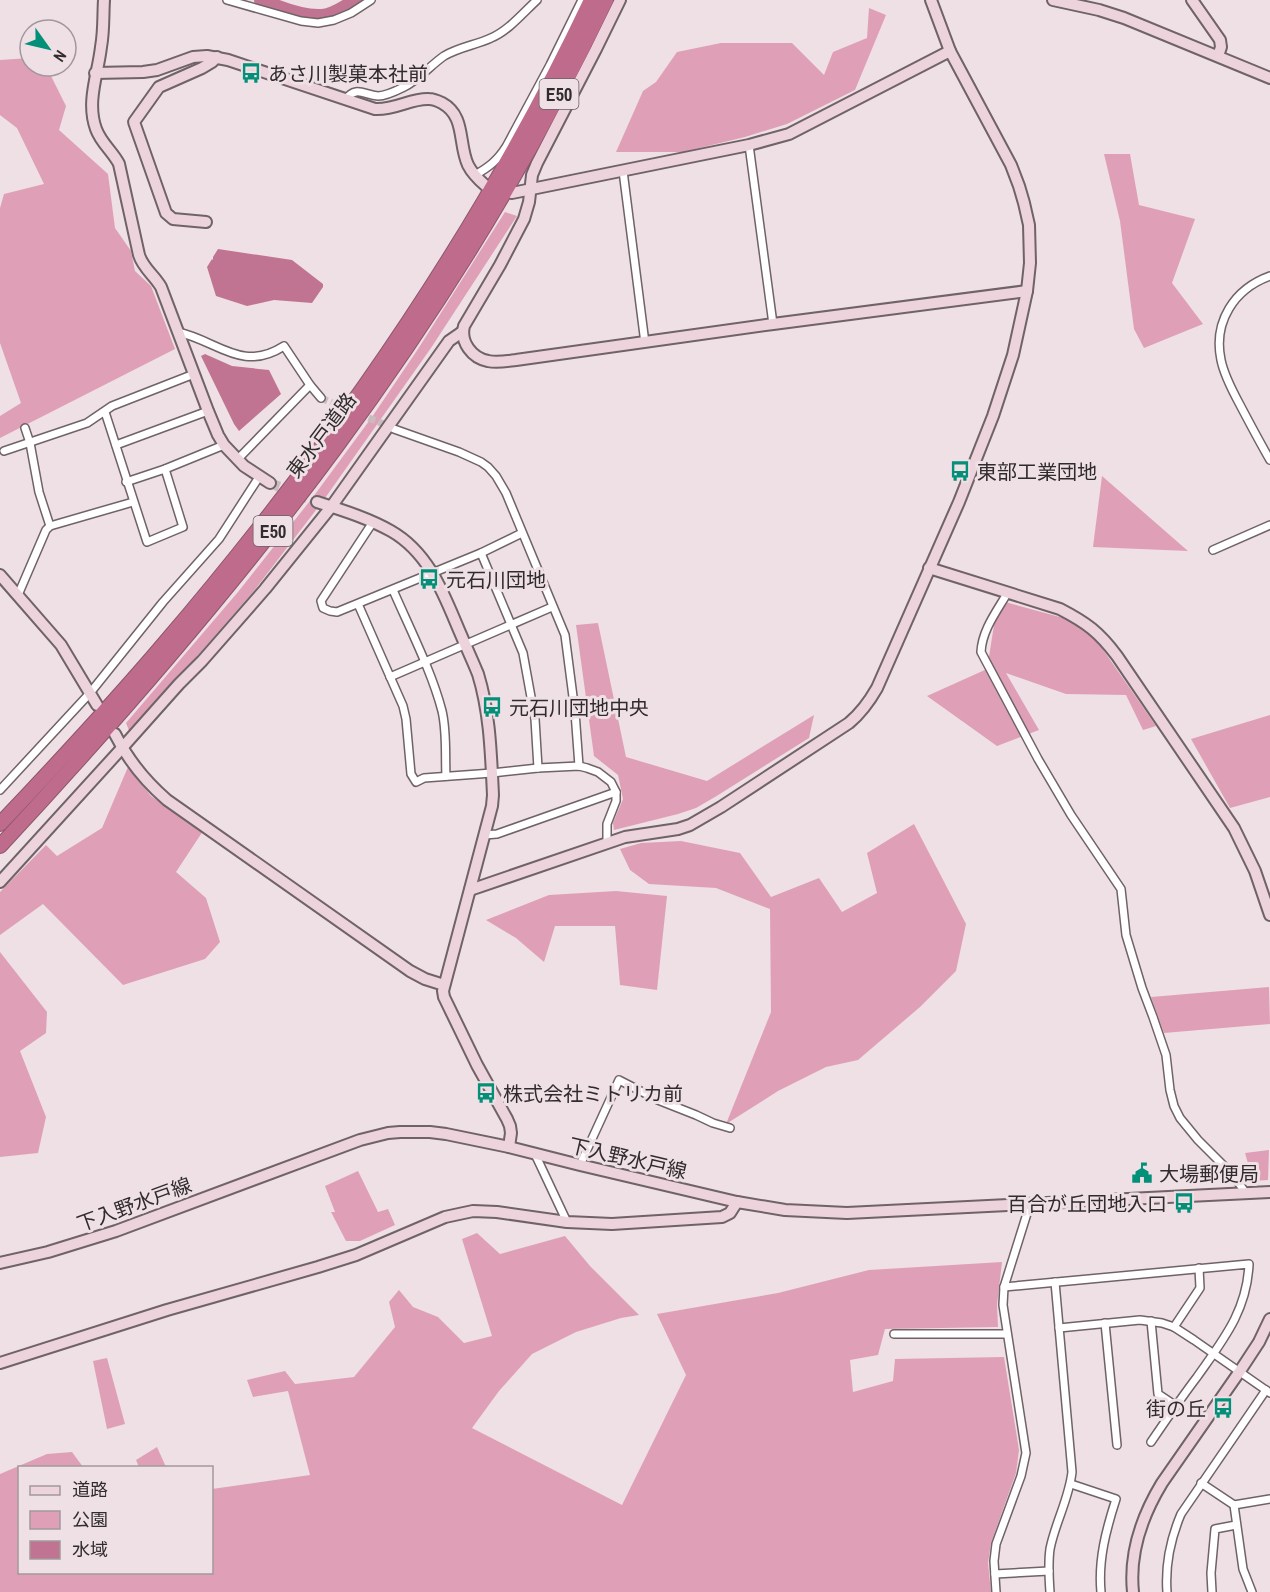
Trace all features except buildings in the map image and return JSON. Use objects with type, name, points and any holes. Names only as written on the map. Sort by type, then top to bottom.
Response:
[{"type":"highway","name":"東水戸道路","points":[[0,846],[72,769],[237,577],[352,427],[395,366],[446,290],[500,187],[591,0]]},
{"type":"highway","name":"東水戸道路","points":[[0,824],[161,647],[282,498],[391,350],[500,187],[559,93],[606,0]]},
{"type":"street","points":[[104,0],[101,47],[92,93],[95,129],[119,164],[141,262],[145,269],[157,279],[161,287],[208,411],[224,445],[237,460],[270,483]]},
{"type":"street","points":[[227,0],[301,21],[318,23],[351,13],[371,0]]},
{"type":"street","points":[[345,100],[349,94],[356,92],[379,96],[406,87],[445,56],[459,48],[494,38],[537,0]]},
{"type":"street","points":[[474,175],[489,167],[506,147],[582,0]]},
{"type":"street","points":[[620,0],[537,163],[532,175],[528,209],[524,219],[464,326],[462,332],[464,341],[479,358],[490,362],[516,360],[1027,291]]},
{"type":"street","points":[[470,890],[625,837],[678,829],[703,818],[820,743],[860,714],[870,702],[959,502],[1003,387],[1027,291],[1030,263],[1029,225],[1022,194],[1011,165],[950,51],[931,0]]},
{"type":"street","points":[[1053,0],[1124,18],[1270,78]]},
{"type":"street","points":[[1192,0],[1220,40],[1221,47],[1218,56]]},
{"type":"street","points":[[95,73],[143,72],[158,70],[193,57],[217,57],[375,109],[386,110],[420,99],[440,101],[455,114],[459,122],[468,165],[474,175],[500,187],[531,190],[749,145],[789,134],[950,51]]},
{"type":"street","points":[[206,222],[173,219],[166,213],[134,122],[159,87],[202,68],[217,57]]},
{"type":"street","points":[[749,145],[773,324]]},
{"type":"street","points":[[623,171],[645,343]]},
{"type":"street","points":[[1270,276],[1258,281],[1237,297],[1225,314],[1220,336],[1221,360],[1231,387],[1270,460]]},
{"type":"street","points":[[178,332],[191,335],[233,355],[259,357],[273,353],[284,346],[321,398]]},
{"type":"street","points":[[0,882],[265,589],[330,507],[449,342],[462,332]]},
{"type":"street","points":[[4,451],[87,423],[112,406],[194,374]]},
{"type":"street","points":[[237,460],[310,385]]},
{"type":"street","points":[[116,445],[208,411]]},
{"type":"street","points":[[105,412],[147,542],[183,527],[165,469]]},
{"type":"street","points":[[25,428],[39,492],[50,526]]},
{"type":"street","points":[[394,429],[465,455],[488,467],[506,493],[565,635],[579,766]]},
{"type":"street","points":[[126,482],[224,445]]},
{"type":"street","points":[[0,790],[90,693],[219,539],[259,477]]},
{"type":"street","points":[[18,595],[46,530],[50,526],[133,502]]},
{"type":"street","points":[[317,502],[373,522],[392,531],[409,544],[433,572],[446,597],[478,674],[487,709],[492,806],[444,985],[444,997],[510,1126],[509,1147]]},
{"type":"street","points":[[373,522],[321,601],[323,608],[330,612],[337,612],[393,590],[522,533]]},
{"type":"street","points":[[1213,550],[1270,525]]},
{"type":"street","points":[[481,553],[523,653],[533,708],[538,768]]},
{"type":"street","points":[[929,568],[1051,606],[1070,614],[1103,638],[1234,828],[1255,871],[1270,915]]},
{"type":"street","points":[[0,575],[61,645],[97,705]]},
{"type":"street","points":[[393,590],[437,695],[442,713],[446,776]]},
{"type":"street","points":[[1008,592],[981,640],[981,652],[1043,768],[1077,825],[1121,890],[1126,935],[1166,1055],[1174,1106],[1180,1118],[1198,1140],[1231,1173],[1246,1193]]},
{"type":"street","points":[[358,604],[406,719],[411,774],[416,782],[424,778],[538,768],[579,766],[598,772],[611,782],[616,792],[616,801],[607,824],[607,844]]},
{"type":"street","points":[[390,677],[552,607]]},
{"type":"street","points":[[115,734],[122,748],[144,778],[167,800],[410,971],[444,985]]},
{"type":"street","points":[[484,835],[497,834],[616,792]]},
{"type":"street","points":[[579,1165],[619,1080],[658,1100],[730,1128]]},
{"type":"street","name":"下入野水戸線","points":[[0,1263],[48,1252],[116,1231],[360,1140],[400,1132],[430,1132],[460,1136],[736,1202],[785,1210],[847,1213],[1270,1192]]},
{"type":"street","points":[[536,1154],[567,1222]]},
{"type":"street","points":[[0,1363],[167,1310],[357,1255],[445,1217],[473,1211],[497,1212],[567,1222],[612,1224],[722,1217],[730,1213],[736,1202]]},
{"type":"street","points":[[996,1592],[994,1561],[996,1544],[1021,1476],[1026,1453],[1003,1305],[1005,1287],[1030,1204]]},
{"type":"street","points":[[1005,1287],[1249,1264],[1248,1279],[1233,1325],[1151,1442]]},
{"type":"street","points":[[1174,1327],[1200,1288],[1199,1268]]},
{"type":"street","points":[[1050,1592],[1048,1570],[1050,1548],[1071,1484],[1072,1472],[1055,1282]]},
{"type":"street","points":[[1133,1592],[1136,1544],[1152,1500],[1259,1342],[1270,1319]]},
{"type":"street","points":[[1059,1328],[1150,1321],[1174,1327],[1268,1391],[1181,1514],[1168,1558],[1167,1592]]},
{"type":"street","points":[[1150,1321],[1158,1394],[1176,1406]]},
{"type":"street","points":[[1105,1323],[1117,1445]]},
{"type":"street","points":[[894,1334],[1007,1334]]},
{"type":"street","points":[[1201,1483],[1233,1505],[1270,1499]]},
{"type":"street","points":[[1071,1484],[1116,1499],[1103,1546],[1101,1592]]},
{"type":"street","points":[[1233,1505],[1243,1569],[1252,1592]]},
{"type":"street","points":[[1212,1592],[1210,1573],[1215,1529],[1236,1525]]},
{"type":"street","points":[[995,1574],[1048,1570]]},
{"type":"green space","points":[[869,8],[886,15],[855,90],[787,124],[745,137],[683,152],[616,152],[643,91],[656,82],[677,52],[721,43],[792,43],[824,75],[833,52],[867,38]]},
{"type":"green space","points":[[18,59],[18,78],[52,78],[66,106],[59,130],[108,174],[115,228],[131,251],[135,271],[151,286],[175,349],[0,438],[0,416],[21,403],[0,343],[0,208],[4,194],[44,184],[17,128],[0,115],[0,60]]},
{"type":"green space","points":[[1104,154],[1130,154],[1139,205],[1195,219],[1172,283],[1203,324],[1144,348],[1134,329],[1120,221]]},
{"type":"green space","points":[[505,212],[517,216],[431,348],[323,501],[253,592],[130,733],[126,723],[238,592],[372,417]]},
{"type":"green space","points":[[1102,476],[1188,551],[1093,547]]},
{"type":"green space","points":[[998,600],[1067,619],[1095,638],[1156,726],[1143,730],[1126,695],[1066,694],[1006,673],[1039,730],[997,746],[927,696],[987,669]]},
{"type":"green space","points":[[598,623],[626,757],[707,781],[814,715],[809,738],[696,808],[614,830],[613,823],[623,799],[618,775],[594,756],[576,625]]},
{"type":"green space","points":[[1270,715],[1270,797],[1230,808],[1191,739]]},
{"type":"green space","points":[[128,767],[151,796],[203,831],[176,872],[206,898],[220,942],[205,959],[123,985],[43,904],[0,935],[0,892],[46,845],[57,856],[102,828]]},
{"type":"green space","points":[[914,824],[966,924],[956,971],[920,1007],[858,1060],[826,1067],[778,1091],[726,1124],[771,1012],[770,909],[716,888],[649,884],[630,870],[620,849],[641,843],[681,841],[740,853],[771,897],[819,878],[842,912],[877,893],[867,853]]},
{"type":"green space","points":[[616,891],[667,896],[657,990],[620,985],[615,926],[555,926],[544,962],[516,938],[486,920],[549,895]]},
{"type":"green space","points":[[0,952],[47,1012],[46,1033],[20,1051],[46,1117],[38,1153],[0,1157]]},
{"type":"green space","points":[[1269,987],[1270,1024],[1164,1033],[1151,997]]},
{"type":"green space","points":[[1269,1150],[1268,1180],[1253,1181],[1245,1153]]},
{"type":"green space","points":[[358,1171],[378,1212],[388,1209],[395,1225],[360,1241],[346,1241],[331,1212],[335,1212],[325,1186]]},
{"type":"green space","points":[[477,1233],[500,1254],[565,1236],[590,1266],[639,1315],[576,1332],[532,1354],[499,1391],[472,1428],[622,1505],[686,1375],[657,1314],[778,1293],[869,1270],[1002,1262],[997,1305],[998,1327],[885,1329],[878,1355],[850,1360],[853,1392],[893,1381],[895,1359],[1004,1357],[1019,1450],[1016,1473],[991,1543],[988,1563],[991,1592],[0,1592],[0,1474],[18,1466],[18,1574],[213,1574],[213,1489],[310,1475],[288,1391],[253,1397],[247,1380],[285,1371],[295,1384],[354,1377],[395,1327],[389,1302],[399,1290],[413,1307],[438,1317],[464,1343],[492,1336],[462,1239]]},
{"type":"green space","points":[[107,1358],[125,1424],[107,1429],[93,1361]]},
{"type":"green space","points":[[157,1447],[166,1466],[139,1466],[136,1460]]},
{"type":"green space","points":[[72,1452],[82,1466],[19,1466],[47,1454]]},
{"type":"water","points":[[218,249],[292,260],[323,284],[323,287],[312,303],[274,300],[247,306],[216,296],[207,267]]},
{"type":"water","points":[[205,354],[232,366],[269,370],[281,394],[239,431],[201,356]]},
{"type":"waterway","points":[[261,0],[314,16],[335,13],[356,0]]},
{"type":"tunnel","points":[[321,398],[349,410]]},
{"type":"tunnel","points":[[359,414],[391,427]]},
{"type":"tunnel","points":[[270,483],[317,502]]},
{"type":"place","name":"あさ川製菓本社前","points":[[251,73]]},
{"type":"place","name":"東部工業団地","points":[[960,471]]},
{"type":"place","name":"元石川団地","points":[[429,579]]},
{"type":"place","name":"元石川団地中央","points":[[492,707]]},
{"type":"place","name":"株式会社ミトリカ前","points":[[486,1093]]},
{"type":"place","name":"大場郵便局","points":[[1142,1173]]},
{"type":"place","name":"百合が丘団地入口","points":[[1184,1203]]},
{"type":"place","name":"街の丘","points":[[1223,1408]]}]
